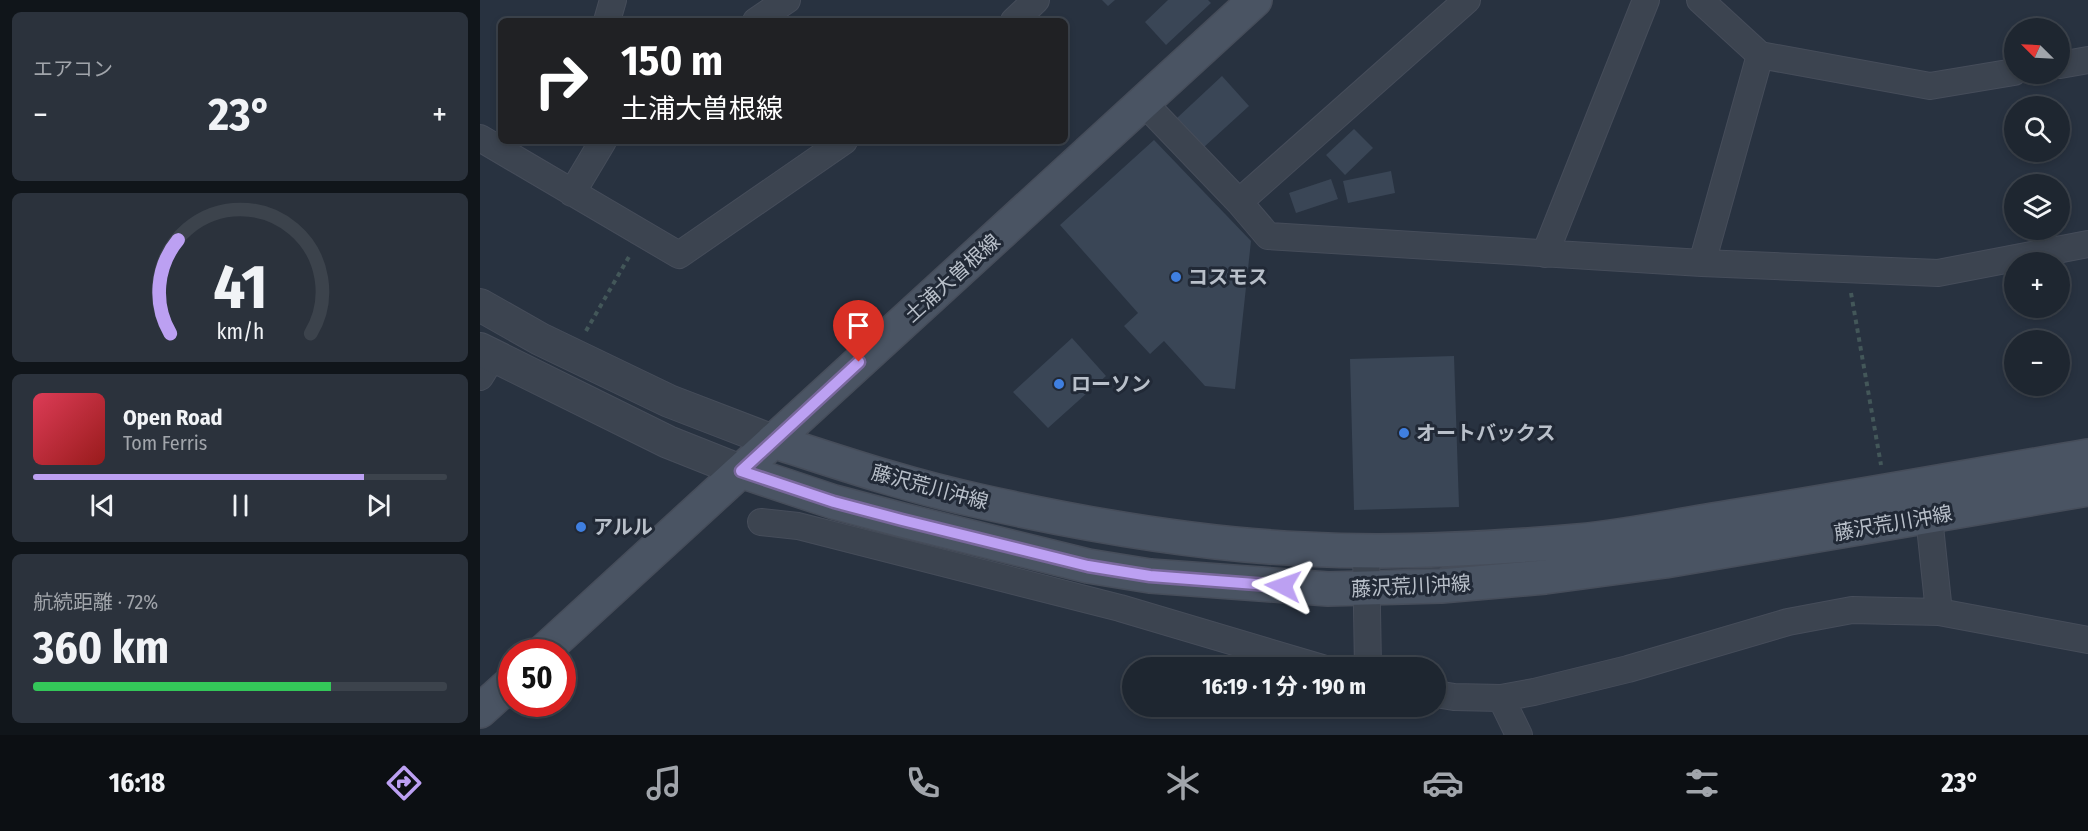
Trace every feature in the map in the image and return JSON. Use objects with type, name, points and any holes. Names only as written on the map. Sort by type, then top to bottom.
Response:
[{"type":"main road","name":"土浦大曽根線","points":[[557,639],[1255,0]]},
{"type":"main road","name":"藤沢荒川沖線","points":[[773,441],[904,482],[978,501],[1125,530],[1242,545],[1366,551],[1440,550],[1581,541],[2088,456]]},
{"type":"main road","name":"藤沢荒川沖線","points":[[741,471],[834,502],[1088,566],[1150,576],[1328,589],[1441,586],[1545,577],[1665,561],[2088,489]]},
{"type":"main road","points":[[480,711],[498,695]]},
{"type":"street","points":[[608,18],[613,0]]},
{"type":"street","points":[[760,18],[787,0]]},
{"type":"street","points":[[1017,18],[1035,0]]},
{"type":"street","points":[[1239,202],[1467,0]]},
{"type":"street","points":[[1545,254],[1646,0]]},
{"type":"street","points":[[1700,0],[1760,55],[1930,86],[2004,74]]},
{"type":"street","points":[[1702,262],[1760,55]]},
{"type":"street","points":[[2070,63],[2088,60]]},
{"type":"street","points":[[1143,102],[1239,202],[1268,236],[1545,254],[1938,273],[2088,244]]},
{"type":"street","points":[[480,138],[679,255],[840,144]]},
{"type":"street","points":[[572,193],[601,144]]},
{"type":"street","points":[[480,305],[540,339],[669,401],[773,441]]},
{"type":"street","points":[[484,361],[741,471]]},
{"type":"street","points":[[1929,517],[1939,612]]},
{"type":"street","points":[[760,522],[798,526],[1098,602],[1285,657]]},
{"type":"street","points":[[1366,551],[1368,657]]},
{"type":"street","points":[[1446,696],[1501,698],[1534,692],[1628,669],[1788,622],[1852,610],[1939,612],[2088,640]]},
{"type":"street","points":[[1501,698],[1519,735]]},
{"type":"path","points":[[583,336],[643,234]]},
{"type":"path","points":[[1847,269],[1882,469]]},
{"type":"building","points":[[1102,0],[1115,0],[1108,6]]},
{"type":"building","points":[[1168,0],[1208,0],[1211,3],[1166,45],[1145,22]]},
{"type":"building","points":[[1222,76],[1249,106],[1204,147],[1177,118]]},
{"type":"building","points":[[1354,129],[1373,148],[1345,175],[1326,155]]},
{"type":"building","name":"コスモス","points":[[1154,140],[1251,241],[1235,389],[1205,386],[1164,341],[1150,354],[1124,326],[1138,313],[1060,225]]},
{"type":"building","points":[[1391,171],[1395,193],[1348,203],[1343,181]]},
{"type":"building","points":[[1331,179],[1338,199],[1296,213],[1289,193]]},
{"type":"building","name":"ローソン","points":[[1072,338],[1106,376],[1048,428],[1013,392]]},
{"type":"building","name":"オートバックス","points":[[1454,356],[1459,507],[1354,510],[1350,359]]},
{"type":"place","name":"コスモス","points":[[1176,277]]},
{"type":"place","name":"ローソン","points":[[1059,384]]},
{"type":"place","name":"オートバックス","points":[[1404,433]]},
{"type":"place","name":"アルル","points":[[581,527]]},
{"type":"route","points":[[859,362],[741,471],[834,502],[1088,566],[1150,576],[1283,586]]}]
